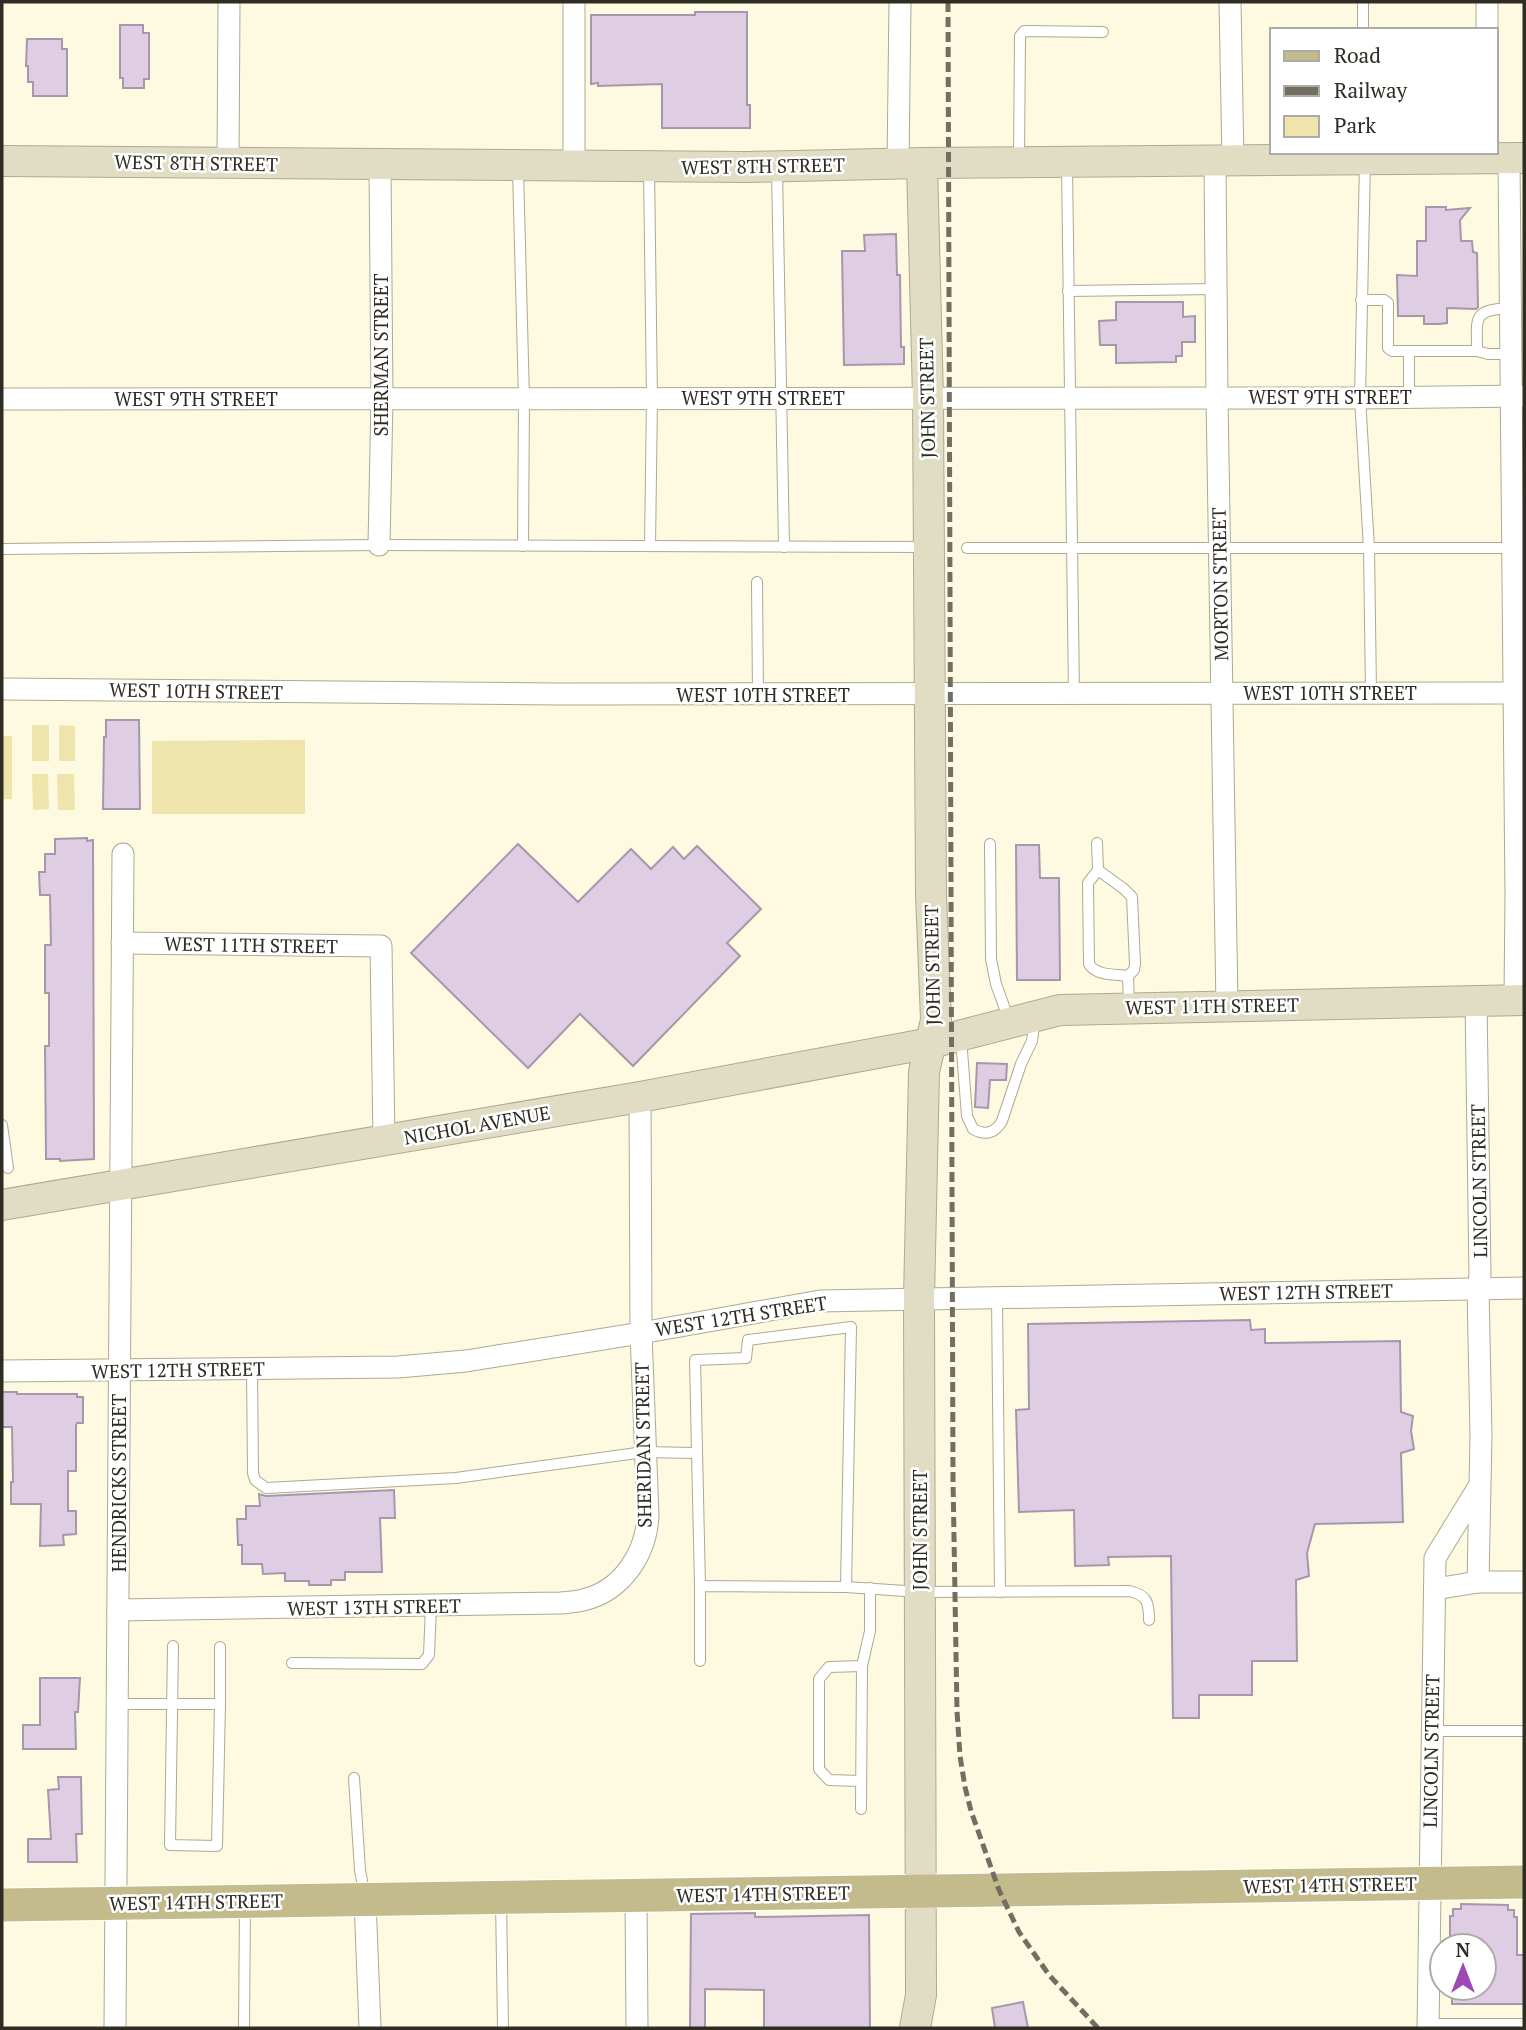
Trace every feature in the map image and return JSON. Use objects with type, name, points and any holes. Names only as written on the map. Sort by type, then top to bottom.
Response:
[{"type":"main road","name":"WEST 14TH STREET","points":[[2,1905],[1524,1882]]},
{"type":"street","points":[[228,164],[229,2]]},
{"type":"street","points":[[574,2],[574,166]]},
{"type":"street","name":"JOHN STREET","points":[[900,2],[928,398],[931,894],[936,1020],[948,1038],[923,1072],[919,1299],[920,1995],[915,2028]]},
{"type":"street","name":"MORTON STREET","points":[[1227,1006],[1216,289],[1230,2]]},
{"type":"street","points":[[1488,2],[1488,28]]},
{"type":"street","name":"WEST 8TH STREET","points":[[2,161],[777,167],[1224,161],[1365,156],[1502,157]]},
{"type":"street","points":[[1502,157],[1511,354],[1518,396],[1517,895],[1520,1000]]},
{"type":"street","name":"SHERMAN STREET","points":[[379,545],[382,399],[380,165]]},
{"type":"street","name":"WEST 9TH STREET","points":[[2,399],[1518,396]]},
{"type":"street","name":"WEST 10TH STREET","points":[[2,689],[758,695],[1519,693]]},
{"type":"street","name":"HENDRICKS STREET","points":[[115,2028],[122,854]]},
{"type":"street","name":"WEST 11TH STREET","points":[[122,943],[381,946],[384,1141]]},
{"type":"street","name":"WEST 11TH STREET","points":[[948,1038],[1060,1010],[1520,1000]]},
{"type":"street","name":"LINCOLN STREET","points":[[1476,1001],[1481,1436],[1478,1582]]},
{"type":"street","name":"NICHOL AVENUE","points":[[2,1205],[640,1097],[948,1038]]},
{"type":"street","name":"SHERIDAN STREET","points":[[623,1577],[636,1560],[648,1524],[641,1333],[640,1097]]},
{"type":"street","name":"WEST 12TH STREET","points":[[2,1371],[398,1367],[466,1361],[820,1301],[1524,1288]]},
{"type":"street","name":"LINCOLN STREET","points":[[1428,2026],[1435,1558],[1479,1486]]},
{"type":"street","name":"WEST 13TH STREET","points":[[118,1610],[561,1603],[597,1596],[623,1577]]},
{"type":"street","points":[[1435,1589],[1478,1582],[1524,1582]]},
{"type":"street","points":[[636,1896],[637,2028]]},
{"type":"street","points":[[365,1900],[370,2028]]},
{"type":"lane","points":[[1363,2],[1363,28]]},
{"type":"lane","points":[[1019,163],[1020,36],[1024,31],[1102,32]]},
{"type":"lane","points":[[1365,156],[1360,398],[1369,548],[1371,693]]},
{"type":"lane","points":[[1067,163],[1074,694]]},
{"type":"lane","points":[[518,166],[524,399],[523,546]]},
{"type":"lane","points":[[649,167],[652,399],[650,546]]},
{"type":"lane","points":[[777,167],[784,547]]},
{"type":"lane","points":[[1068,291],[1216,289]]},
{"type":"lane","points":[[1361,300],[1384,300],[1388,303],[1388,348],[1392,351],[1477,351],[1511,354]]},
{"type":"lane","points":[[1477,351],[1479,316],[1489,309],[1510,308]]},
{"type":"lane","points":[[1409,351],[1409,397]]},
{"type":"lane","points":[[2,548],[379,545],[929,547]]},
{"type":"lane","points":[[967,548],[1518,548]]},
{"type":"lane","points":[[757,582],[758,695]]},
{"type":"lane","points":[[1097,843],[1098,870],[1087,883],[1089,964],[1097,972],[1128,976]]},
{"type":"lane","points":[[948,1038],[967,1116],[973,1129],[992,1132],[1002,1121],[1021,1064],[1032,1041],[1023,1019],[996,984],[991,959],[990,844]]},
{"type":"lane","points":[[1098,870],[1132,897],[1135,964],[1134,970],[1128,976],[1129,1008]]},
{"type":"lane","points":[[2,1125],[8,1168]]},
{"type":"lane","points":[[997,1297],[1000,1592]]},
{"type":"lane","points":[[700,1661],[695,1360],[746,1358],[748,1340],[851,1327],[846,1587]]},
{"type":"lane","points":[[252,1369],[253,1473],[255,1480],[267,1488],[456,1478],[645,1452],[695,1453]]},
{"type":"lane","points":[[700,1586],[846,1587],[920,1592],[1129,1591],[1140,1594],[1147,1602],[1149,1620]]},
{"type":"lane","points":[[860,1810],[862,1666],[870,1631],[870,1588]]},
{"type":"lane","points":[[292,1663],[422,1664],[429,1655],[431,1606]]},
{"type":"lane","points":[[173,1646],[170,1845],[217,1846],[220,1647]]},
{"type":"lane","points":[[861,1781],[829,1780],[819,1769],[819,1679],[829,1667],[862,1666]]},
{"type":"lane","points":[[117,1704],[220,1704]]},
{"type":"lane","points":[[1431,1731],[1524,1731]]},
{"type":"lane","points":[[354,1778],[359,1870],[365,1900]]},
{"type":"lane","points":[[501,1898],[503,2028]]},
{"type":"lane","points":[[244,2028],[245,1902]]},
{"type":"lane","points":[[1428,2026],[1524,2024]]},
{"type":"green space","points":[[32,725],[49,725],[49,761],[32,761]]},
{"type":"green space","points":[[59,725],[75,726],[75,761],[59,761]]},
{"type":"green space","points":[[2,736],[12,736],[12,799],[2,799]]},
{"type":"green space","points":[[305,740],[305,814],[152,814],[152,741]]},
{"type":"green space","points":[[32,774],[48,774],[49,809],[33,810]]},
{"type":"green space","points":[[57,774],[74,774],[75,810],[58,810]]},
{"type":"building","points":[[695,12],[747,12],[747,105],[750,105],[750,128],[662,128],[662,84],[591,84],[591,15],[695,15]]},
{"type":"building","points":[[120,25],[143,25],[143,33],[149,33],[149,79],[144,79],[144,88],[123,88],[123,78],[120,78]]},
{"type":"building","points":[[27,39],[62,39],[62,49],[67,49],[67,96],[33,96],[33,82],[28,82],[26,66]]},
{"type":"building","points":[[1426,207],[1446,207],[1446,210],[1470,208],[1460,220],[1461,241],[1472,241],[1473,252],[1477,253],[1478,307],[1447,308],[1447,323],[1424,324],[1424,316],[1398,316],[1397,275],[1417,276],[1417,241],[1426,241]]},
{"type":"building","points":[[896,234],[904,364],[844,365],[842,251],[865,251],[864,235]]},
{"type":"building","points":[[1116,302],[1183,302],[1183,317],[1195,316],[1195,342],[1182,342],[1182,356],[1176,356],[1176,362],[1116,363],[1116,345],[1100,345],[1099,321],[1116,320]]},
{"type":"building","points":[[106,720],[139,720],[140,809],[103,809]]},
{"type":"building","points":[[87,838],[87,841],[93,840],[94,1159],[60,1161],[46,1159],[45,1046],[49,1046],[49,993],[45,993],[45,945],[51,945],[50,895],[40,895],[39,872],[45,872],[45,854],[55,854],[55,839]]},
{"type":"building","points":[[518,844],[578,902],[631,849],[651,869],[673,847],[684,859],[697,846],[761,909],[727,943],[740,956],[633,1066],[580,1014],[528,1068],[411,953]]},
{"type":"building","points":[[1016,845],[1039,845],[1040,878],[1059,878],[1060,980],[1017,980]]},
{"type":"building","points":[[977,1063],[1007,1064],[1006,1080],[990,1080],[988,1108],[975,1107]]},
{"type":"building","points":[[1250,1320],[1251,1330],[1265,1329],[1265,1343],[1400,1341],[1401,1412],[1413,1416],[1411,1431],[1414,1449],[1401,1453],[1403,1522],[1315,1524],[1307,1553],[1309,1576],[1296,1580],[1297,1661],[1252,1661],[1252,1695],[1199,1695],[1199,1718],[1173,1718],[1171,1556],[1108,1557],[1109,1565],[1075,1566],[1074,1510],[1019,1512],[1016,1410],[1029,1409],[1028,1324]]},
{"type":"building","points":[[2,1392],[77,1394],[77,1397],[83,1397],[83,1423],[76,1425],[76,1471],[68,1471],[68,1511],[76,1511],[76,1534],[63,1535],[64,1545],[40,1546],[41,1504],[11,1504],[12,1427],[2,1427]]},
{"type":"building","points":[[394,1490],[395,1518],[380,1518],[382,1572],[345,1572],[345,1580],[331,1580],[331,1585],[309,1585],[309,1581],[285,1581],[285,1573],[263,1574],[262,1564],[242,1564],[237,1519],[246,1519],[246,1506],[260,1506],[259,1494],[266,1496]]},
{"type":"building","points":[[40,1678],[80,1678],[78,1712],[75,1712],[76,1749],[23,1749],[23,1725],[40,1725]]},
{"type":"building","points":[[58,1777],[81,1777],[82,1834],[76,1834],[77,1862],[28,1862],[28,1839],[51,1839],[48,1790],[59,1789]]},
{"type":"building","points":[[1461,1904],[1508,1905],[1508,1910],[1514,1910],[1514,1917],[1517,1917],[1517,1955],[1524,1955],[1524,2004],[1452,2004],[1498,2002],[1498,1932],[1450,1932],[1453,1909],[1461,1909]]},
{"type":"building","points":[[755,1913],[755,1917],[869,1915],[870,2028],[764,2028],[764,1990],[705,1989],[705,2028],[690,2028],[691,1914]]},
{"type":"building","points":[[1023,2002],[1028,2028],[995,2028],[992,2008]]},
{"type":"railway","points":[[948,2],[953,1479],[960,1756],[971,1811],[999,1890],[1019,1932],[1049,1975],[1098,2028]]}]
